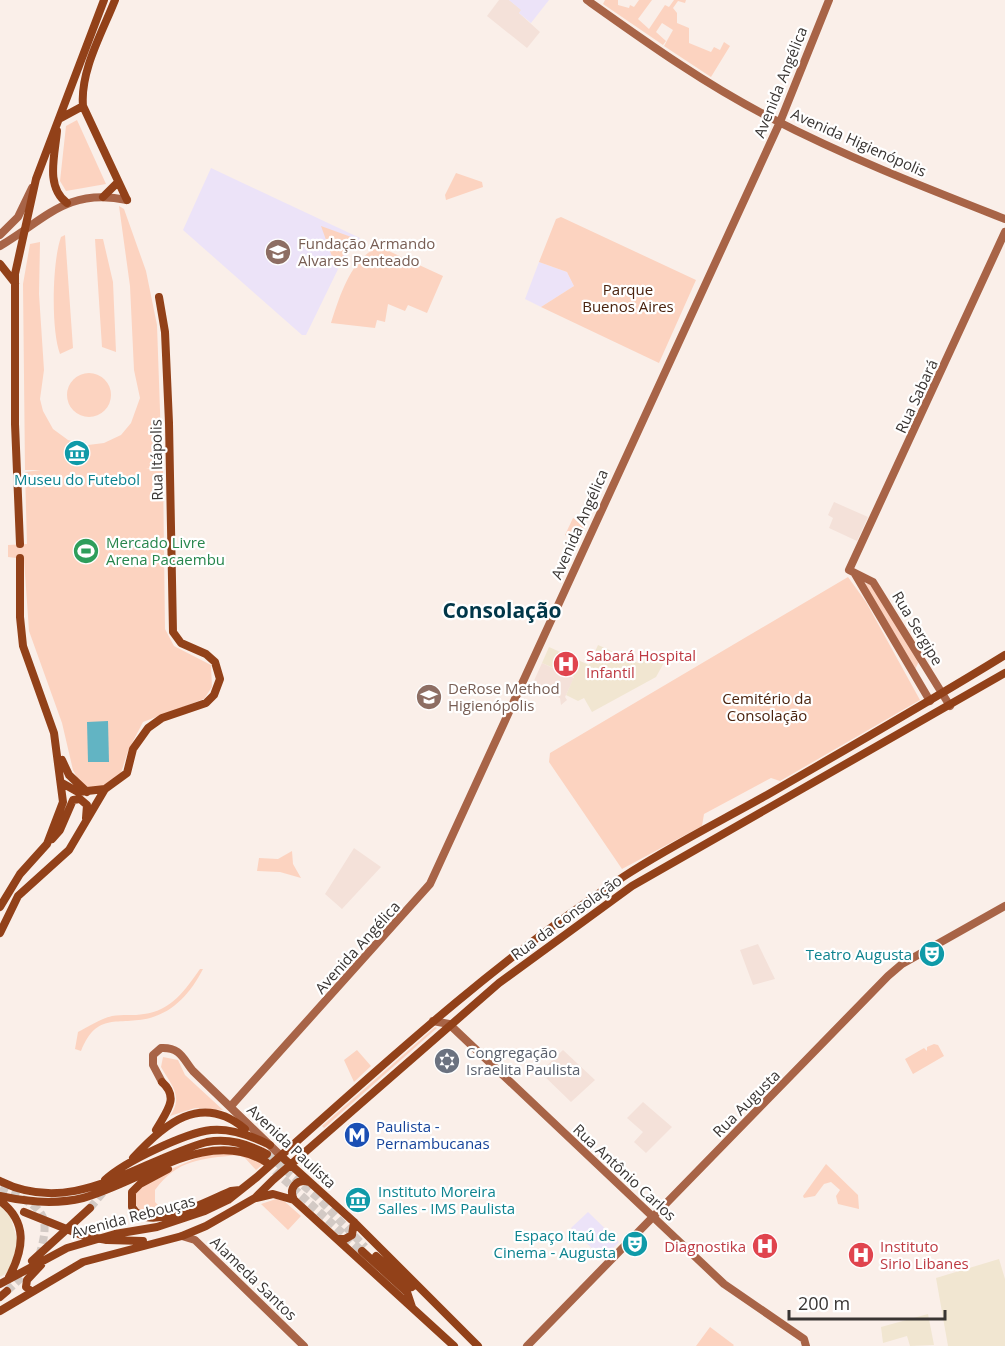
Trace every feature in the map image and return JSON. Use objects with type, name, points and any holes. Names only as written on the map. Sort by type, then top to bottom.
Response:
[{"type":"main road","points":[[0,235],[18,217],[36,179],[104,0]]},
{"type":"main road","points":[[115,0],[83,86],[83,106],[127,200]]},
{"type":"main road","name":"Avenida Higienópolis","points":[[587,0],[706,81],[780,122],[894,174],[1005,219]]},
{"type":"main road","name":"Avenida Angélica","points":[[231,1106],[430,884],[780,122],[829,0]]},
{"type":"main road","points":[[58,119],[83,106]]},
{"type":"main road","points":[[58,119],[53,181],[55,191],[67,202]]},
{"type":"main road","points":[[20,544],[15,424],[15,282],[36,179]]},
{"type":"main road","points":[[103,196],[118,182]]},
{"type":"main road","points":[[0,246],[67,202],[78,198],[103,196],[127,200]]},
{"type":"main road","name":"Rua Sabará","points":[[852,572],[1005,232]]},
{"type":"main road","points":[[0,264],[15,282]]},
{"type":"main road","name":"Rua Itápolis","points":[[105,789],[127,773],[133,749],[148,728],[171,714],[206,703],[218,688],[220,672],[211,657],[176,639],[173,623],[167,353],[159,297]]},
{"type":"main road","points":[[20,558],[23,646],[44,699],[58,749],[69,775],[87,792],[92,812]]},
{"type":"main road","name":"Rua Sergipe","points":[[852,572],[873,582],[950,706]]},
{"type":"main road","name":"Rua Sergipe","points":[[852,572],[930,701]]},
{"type":"main road","name":"Rua da Consolação","points":[[242,1190],[433,1021],[504,963],[622,878],[930,701],[1005,655]]},
{"type":"main road","points":[[914,674],[921,660]]},
{"type":"main road","name":"Rua da Consolação","points":[[182,1236],[206,1226],[255,1198],[449,1024],[516,970],[632,886],[788,799],[1005,673]]},
{"type":"main road","points":[[47,844],[60,813],[62,783],[58,749]]},
{"type":"main road","points":[[62,783],[72,791],[87,792],[105,789]]},
{"type":"main road","points":[[780,788],[788,799]]},
{"type":"main road","points":[[0,933],[18,896],[69,850],[83,830],[105,789]]},
{"type":"main road","points":[[0,906],[20,874],[60,830],[71,802],[76,799],[82,800],[87,807],[83,830]]},
{"type":"main road","name":"Rua Augusta","points":[[527,1346],[888,976],[902,964],[1005,906]]},
{"type":"main road","points":[[433,1021],[449,1024]]},
{"type":"main road","name":"Rua Antônio Carlos","points":[[449,1024],[729,1288],[805,1343]]},
{"type":"main road","name":"Avenida Paulista","points":[[162,1082],[153,1061],[158,1049],[167,1048],[180,1052],[189,1066],[281,1156],[354,1222],[478,1346]]},
{"type":"main road","points":[[151,1138],[172,1100],[170,1090],[162,1082]]},
{"type":"main road","points":[[133,1158],[151,1138],[177,1119],[200,1113],[221,1116],[245,1129]]},
{"type":"main road","points":[[101,1184],[130,1161],[208,1130],[236,1132],[270,1145]]},
{"type":"main road","points":[[0,1180],[21,1190],[53,1194],[70,1192],[101,1184],[198,1144],[214,1141],[243,1143],[266,1158],[228,1149],[210,1150],[107,1190],[70,1201],[32,1202],[0,1199]]},
{"type":"main road","points":[[178,1161],[135,1188],[130,1197],[134,1211],[145,1218],[165,1217],[231,1191],[242,1190]]},
{"type":"main road","points":[[294,1200],[292,1191],[295,1185],[301,1181],[310,1182]]},
{"type":"main road","name":"Avenida Rebouças","points":[[0,1284],[18,1272],[55,1254],[115,1234],[185,1219],[228,1200],[242,1190]]},
{"type":"main road","points":[[255,1198],[273,1194],[294,1200],[338,1239],[362,1252],[407,1292],[412,1308],[454,1346]]},
{"type":"main road","points":[[0,1199],[24,1212],[75,1233],[107,1240],[156,1241]]},
{"type":"main road","points":[[0,1199],[17,1218],[22,1236],[21,1253],[8,1278]]},
{"type":"main road","points":[[18,1272],[90,1208]]},
{"type":"main road","points":[[338,1239],[346,1239],[352,1235],[354,1222]]},
{"type":"main road","name":"Avenida Rebouças","points":[[0,1311],[82,1262],[182,1236]]},
{"type":"main road","name":"Alameda Santos","points":[[182,1236],[195,1240],[304,1346]]},
{"type":"main road","points":[[375,1243],[368,1242],[361,1245],[358,1252],[362,1252],[413,1288],[426,1294]]},
{"type":"main road","points":[[31,1291],[26,1287],[27,1280],[55,1254]]},
{"type":"shaded area","points":[[499,0],[509,0],[522,10],[519,13],[540,32],[527,48],[487,16]]},
{"type":"shaded area","points":[[509,0],[549,0],[531,23]]},
{"type":"shaded area","name":"Fundação Armando Alvares Penteado","points":[[211,168],[360,238],[341,263],[306,335],[302,335],[183,230]]},
{"type":"shaded area","points":[[539,262],[567,272],[574,286],[541,307],[525,299]]},
{"type":"shaded area","points":[[834,502],[868,517],[857,541],[829,528],[833,518],[828,515]]},
{"type":"shaded area","points":[[598,645],[638,663],[645,649],[666,659],[656,677],[592,712],[584,698],[578,701],[566,695],[574,677],[542,663],[549,647],[589,665]]},
{"type":"shaded area","points":[[542,663],[574,678],[565,697],[567,700],[561,705],[560,698],[532,685]]},
{"type":"shaded area","points":[[354,848],[381,867],[342,909],[325,894]]},
{"type":"shaded area","points":[[758,944],[775,979],[753,985],[740,950]]},
{"type":"shaded area","points":[[563,1050],[595,1080],[571,1102],[540,1072]]},
{"type":"shaded area","points":[[643,1102],[672,1127],[646,1153],[634,1142],[643,1132],[627,1118]]},
{"type":"shaded area","points":[[0,1206],[10,1216],[17,1239],[14,1258],[7,1273],[0,1277]]},
{"type":"shaded area","points":[[588,1212],[619,1242],[603,1259],[571,1228]]},
{"type":"shaded area","points":[[999,1259],[1005,1279],[1005,1346],[948,1346],[936,1278]]},
{"type":"shaded area","points":[[928,1314],[934,1345],[910,1346],[907,1336],[883,1343],[881,1327]]},
{"type":"green space","points":[[605,0],[618,0],[618,5],[629,8],[630,5],[634,7],[639,0],[652,0],[638,19],[649,29],[665,5],[669,7],[674,0],[686,0],[685,3],[678,1],[673,8],[677,13],[677,23],[689,28],[689,43],[711,52],[714,47],[720,50],[724,42],[730,46],[711,77],[664,46],[673,30],[662,23],[656,32],[666,41],[663,45],[603,4]]},
{"type":"green space","points":[[77,120],[106,184],[66,191],[60,181],[66,126]]},
{"type":"green space","points":[[456,173],[482,182],[483,187],[446,200],[445,195]]},
{"type":"green space","points":[[119,206],[124,209],[146,271],[157,325],[162,468],[146,468],[163,471],[165,629],[174,646],[211,665],[212,687],[204,699],[143,722],[128,751],[121,773],[104,786],[90,788],[80,783],[73,770],[62,723],[29,631],[24,559],[8,557],[8,545],[27,544],[25,472],[41,470],[25,470],[23,284],[30,244],[40,242],[39,294],[44,370],[40,399],[43,411],[53,429],[68,440],[88,445],[104,443],[121,435],[131,423],[140,398],[134,370],[130,286]]},
{"type":"green space","name":"Parque Buenos Aires","points":[[561,217],[696,280],[659,363],[541,307],[574,286],[567,272],[539,262],[556,219]]},
{"type":"green space","points":[[321,226],[354,238],[355,241],[339,261],[334,262]]},
{"type":"green space","points":[[65,235],[73,348],[60,354],[55,330],[54,279],[58,248],[61,237]]},
{"type":"green space","points":[[95,239],[103,239],[113,282],[116,352],[102,347]]},
{"type":"green space","points":[[380,247],[443,276],[427,313],[408,305],[405,311],[388,304],[385,322],[377,320],[375,328],[331,323],[354,268],[370,252]]},
{"type":"green space","points":[[89,373],[104,380],[111,395],[104,410],[89,417],[74,410],[67,395],[74,380]]},
{"type":"green space","points":[[573,518],[586,523],[571,557],[562,553],[565,545],[570,548],[572,544],[567,542],[569,537],[565,535]]},
{"type":"green space","name":"Cemitério da Consolação","points":[[848,577],[866,602],[920,700],[780,781],[771,778],[704,814],[702,826],[622,869],[549,762],[550,753]]},
{"type":"green space","points":[[863,583],[874,585],[919,661],[914,672]]},
{"type":"green space","points":[[292,851],[293,864],[301,878],[280,872],[257,871],[259,858],[278,859]]},
{"type":"green space","points":[[200,969],[203,969],[188,993],[167,1011],[150,1018],[101,1025],[87,1038],[81,1051],[75,1049],[78,1032],[99,1021],[112,1016],[154,1012],[170,1004]]},
{"type":"green space","points":[[435,1027],[437,1028],[324,1128],[322,1126]]},
{"type":"green space","points":[[938,1045],[944,1056],[913,1074],[905,1059],[924,1048],[927,1051],[927,1047]]},
{"type":"green space","points":[[357,1050],[371,1066],[354,1082],[344,1060]]},
{"type":"green space","points":[[163,1057],[178,1060],[185,1075],[223,1110],[195,1108],[170,1116],[174,1109],[176,1096],[161,1067]]},
{"type":"green space","points":[[263,1146],[273,1156],[256,1170],[245,1158],[237,1155],[191,1162],[172,1172],[155,1190],[155,1202],[165,1212],[144,1214],[136,1203],[136,1190],[171,1169],[204,1155],[264,1151]]},
{"type":"green space","points":[[826,1164],[858,1195],[859,1209],[838,1204],[836,1196],[840,1190],[831,1182],[824,1184],[815,1196],[804,1198],[803,1196]]},
{"type":"green space","points":[[276,1199],[284,1201],[301,1216],[288,1230],[261,1204]]},
{"type":"green space","points":[[710,1327],[734,1345],[696,1346]]},
{"type":"water","points":[[108,721],[109,762],[88,762],[87,722]]},
{"type":"tunnel","points":[[267,1154],[318,1198],[365,1247]]},
{"type":"tunnel","points":[[266,1163],[362,1251]]},
{"type":"tunnel","points":[[0,1188],[33,1205],[39,1211],[45,1228],[39,1256]]},
{"type":"tunnel","points":[[90,1208],[105,1190]]},
{"type":"tunnel","points":[[7,1291],[33,1267]]},
{"type":"place","name":"Fundação Armando Alvares Penteado","points":[[278,252]]},
{"type":"place","name":"Museu do Futebol","points":[[77,453]]},
{"type":"place","name":"Mercado Livre Arena Pacaembu","points":[[86,551]]},
{"type":"place","name":"Sabará Hospital Infantil","points":[[566,664]]},
{"type":"place","name":"DeRose Method Higienópolis","points":[[429,697]]},
{"type":"place","name":"Teatro Augusta","points":[[932,954]]},
{"type":"place","name":"Congregação Israelita Paulista","points":[[447,1061]]},
{"type":"place","name":"Paulista - Pernambucanas","points":[[357,1135]]},
{"type":"place","name":"Instituto Moreira Salles - IMS Paulista","points":[[358,1200]]},
{"type":"place","name":"Espaço Itaú de Cinema - Augusta","points":[[635,1244]]},
{"type":"place","name":"Diagnostika","points":[[765,1246]]},
{"type":"place","name":"Instituto Sirio Libanes","points":[[861,1255]]},
{"type":"district","name":"Consolação","points":[[502,610]]}]
